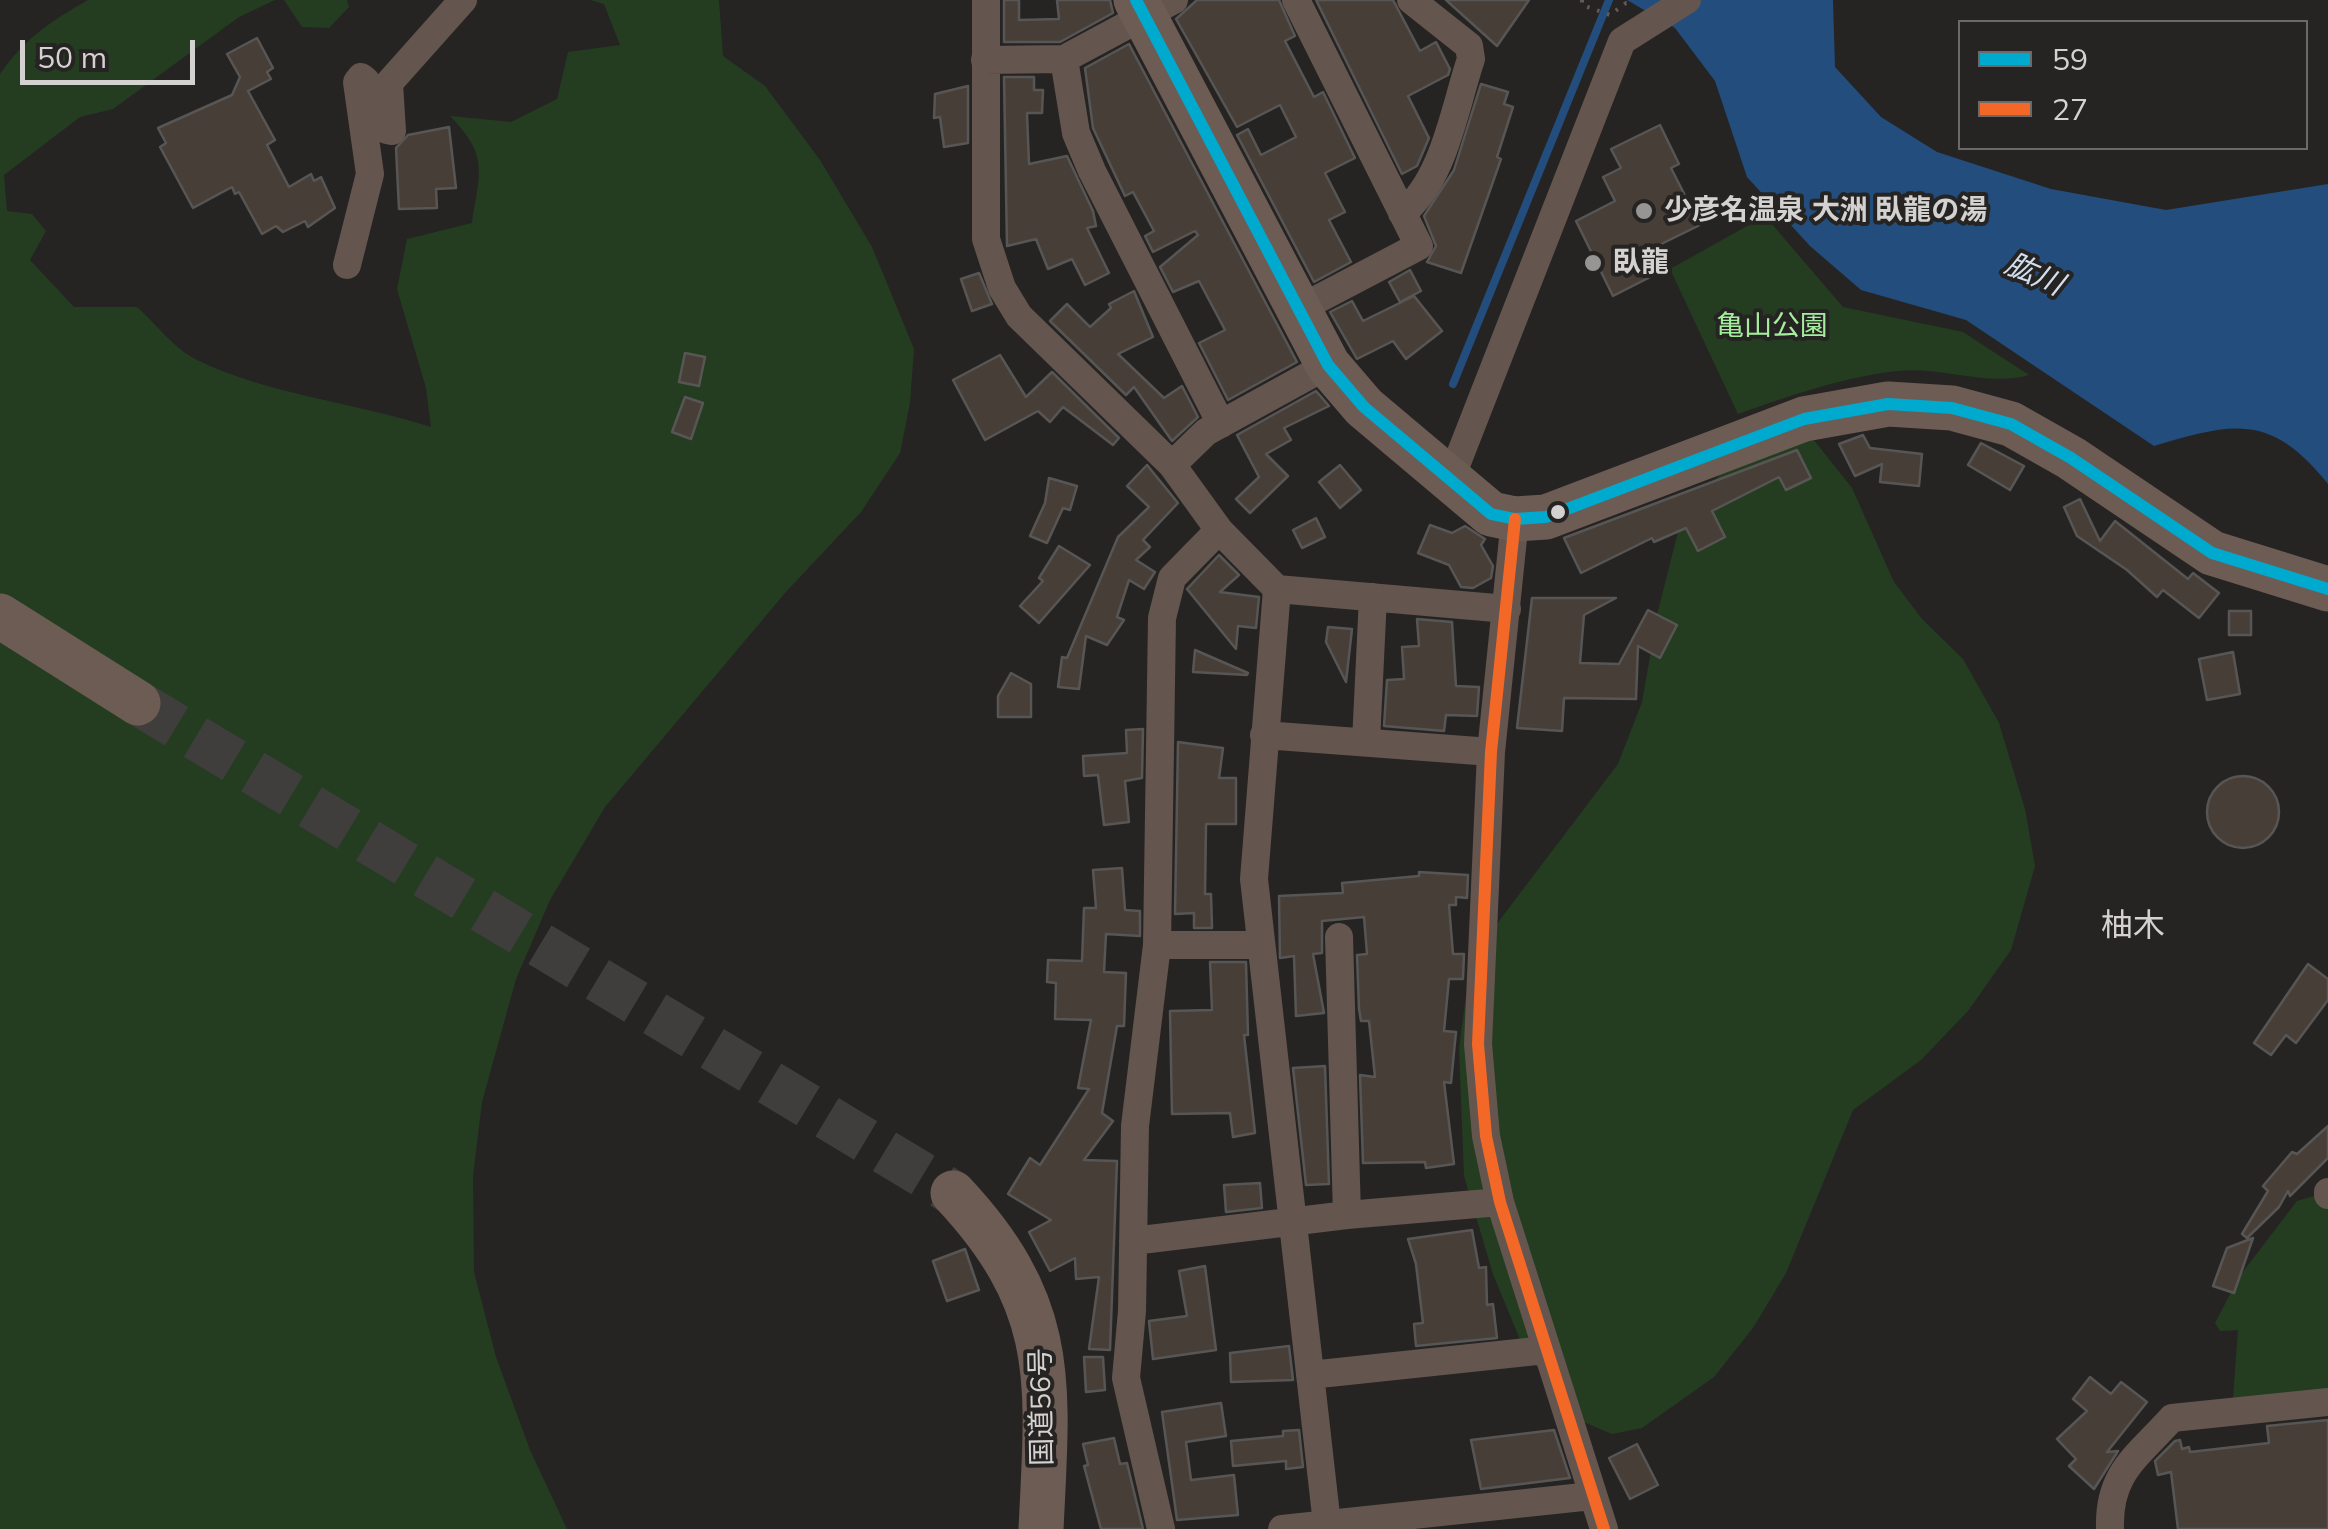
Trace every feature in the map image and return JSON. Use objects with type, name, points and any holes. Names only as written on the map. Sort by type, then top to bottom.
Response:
[{"type":"highway","points":[[1152,5],[1328,365],[1364,407],[1491,514],[1515,519],[1546,517],[1804,419],[1888,404],[1952,408],[2011,424],[2071,458],[2212,554],[2328,589]]},
{"type":"highway","points":[[0,616],[138,702]]},
{"type":"highway","name":"国道56号","points":[[953,1192],[989,1232],[1018,1275],[1040,1332],[1047,1404],[1041,1529]]},
{"type":"street","points":[[347,265],[370,174],[357,82],[362,77],[366,81],[387,130],[392,131],[390,82],[463,0]]},
{"type":"street","points":[[986,0],[986,239],[1002,288],[1019,316],[1172,464],[1219,530],[1277,590],[1507,609]]},
{"type":"street","points":[[1296,0],[1419,246],[1299,309]]},
{"type":"street","points":[[1402,214],[1414,204],[1436,163],[1471,58],[1468,46],[1411,0]]},
{"type":"street","points":[[1451,478],[1622,42],[1687,0]]},
{"type":"street","points":[[985,60],[1064,59],[1152,5]]},
{"type":"street","points":[[1064,59],[1076,133],[1092,171],[1221,424]]},
{"type":"street","points":[[1172,464],[1221,424],[1328,365]]},
{"type":"street","points":[[1515,519],[1491,752],[1478,1044],[1486,1136],[1500,1202],[1604,1529]]},
{"type":"street","points":[[1161,1529],[1126,1378],[1135,1126],[1157,944],[1162,618],[1172,578],[1219,530]]},
{"type":"street","points":[[1277,590],[1254,879],[1327,1524]]},
{"type":"street","points":[[1366,742],[1373,598]]},
{"type":"street","points":[[1264,735],[1491,752]]},
{"type":"street","points":[[1339,936],[1348,1215]]},
{"type":"street","points":[[1157,944],[1261,945]]},
{"type":"street","points":[[1133,1241],[1348,1215],[1500,1202]]},
{"type":"street","points":[[1310,1375],[1546,1350]]},
{"type":"street","points":[[2110,1529],[2109,1498],[2118,1479],[2172,1418],[2328,1402]]},
{"type":"street","points":[[1282,1529],[1481,1519],[1592,1496]]},
{"type":"path","points":[[1582,2],[1610,16],[1626,3]]},
{"type":"green space","points":[[88,0],[275,0],[239,17],[113,109],[80,117],[4,175],[7,211],[32,214],[46,231],[30,260],[74,307],[137,307],[187,354],[223,371],[281,390],[431,427],[426,388],[397,289],[407,239],[472,223],[479,165],[471,142],[450,116],[511,122],[557,99],[568,52],[620,45],[604,4],[590,0],[719,0],[723,56],[765,86],[820,160],[872,247],[914,349],[910,403],[900,453],[861,512],[785,593],[605,807],[550,900],[516,979],[482,1102],[473,1176],[474,1272],[496,1357],[530,1450],[567,1529],[0,1529],[0,74],[39,32]]},
{"type":"green space","points":[[284,0],[347,0],[349,7],[329,28],[302,27]]},
{"type":"green space","name":"亀山公園","points":[[1765,216],[1843,307],[1963,332],[2029,375],[1997,379],[1897,371],[1836,382],[1738,414],[1670,269]]},
{"type":"green space","points":[[1813,439],[1852,488],[1894,582],[1922,619],[1963,659],[1999,723],[2025,809],[2035,866],[2011,950],[1968,1011],[1921,1060],[1853,1110],[1786,1273],[1753,1328],[1714,1377],[1642,1428],[1612,1434],[1574,1418],[1523,1347],[1493,1274],[1464,1176],[1459,1049],[1471,958],[1618,764],[1642,702],[1658,611],[1681,520],[1730,463]]},
{"type":"green space","points":[[2328,1192],[2328,1402],[2232,1412],[2238,1330],[2220,1331],[2215,1323],[2239,1277],[2297,1201]]},
{"type":"water","name":"肱川","points":[[1627,0],[1833,0],[1835,67],[1881,117],[1937,152],[2051,189],[2166,210],[2328,184],[2328,484],[2288,445],[2250,429],[2207,432],[2154,446],[1966,320],[1861,290],[1810,246],[1747,177],[1715,81],[1675,28]]},
{"type":"building","points":[[1004,0],[1019,0],[1019,20],[1059,19],[1057,0],[1110,0],[1113,13],[1060,42],[1004,42]]},
{"type":"building","points":[[1197,0],[1279,0],[1295,36],[1285,41],[1314,97],[1323,92],[1355,158],[1325,173],[1345,212],[1329,220],[1351,262],[1314,282],[1237,135],[1248,129],[1261,155],[1296,137],[1280,105],[1237,127],[1176,19]]},
{"type":"building","points":[[1316,0],[1393,0],[1420,51],[1436,42],[1450,69],[1448,75],[1408,96],[1429,138],[1417,166],[1402,174]]},
{"type":"building","points":[[1446,0],[1529,0],[1497,46]]},
{"type":"building","points":[[257,38],[273,68],[267,72],[271,79],[248,91],[275,140],[267,145],[289,187],[311,174],[314,181],[321,177],[335,208],[308,227],[305,221],[283,232],[276,226],[262,234],[239,192],[235,194],[232,187],[193,208],[160,147],[166,143],[158,128],[232,95],[240,77],[227,54]]},
{"type":"building","points":[[1129,44],[1297,362],[1228,400],[1199,343],[1225,330],[1199,281],[1173,292],[1160,267],[1198,235],[1195,231],[1153,252],[1145,236],[1154,231],[1133,192],[1125,196],[1093,128],[1085,68]]},
{"type":"building","points":[[1004,77],[1034,77],[1034,90],[1043,90],[1042,113],[1027,113],[1029,164],[1067,156],[1093,211],[1096,226],[1087,228],[1109,273],[1085,285],[1072,259],[1048,269],[1036,239],[1007,246]]},
{"type":"building","points":[[1481,84],[1508,92],[1504,104],[1513,107],[1497,157],[1501,159],[1461,273],[1427,262],[1436,246],[1424,216],[1454,170]]},
{"type":"building","points":[[968,86],[968,143],[944,147],[940,117],[934,118],[935,94]]},
{"type":"building","name":"少彦名温泉 大洲 臥龍の湯","points":[[1660,125],[1679,164],[1671,168],[1700,225],[1651,249],[1662,271],[1613,296],[1576,221],[1615,201],[1603,177],[1621,168],[1611,149]]},
{"type":"building","points":[[449,127],[456,188],[436,189],[437,208],[399,209],[396,148],[408,135]]},
{"type":"building","points":[[1410,270],[1421,291],[1400,302],[1389,282]]},
{"type":"building","points":[[979,273],[992,304],[972,311],[961,279]]},
{"type":"building","points":[[1134,291],[1153,337],[1118,354],[1164,398],[1182,386],[1198,417],[1172,441],[1134,387],[1126,395],[1050,321],[1067,304],[1090,327],[1111,308],[1109,304]]},
{"type":"building","points":[[1414,296],[1442,331],[1406,359],[1393,341],[1357,359],[1330,312],[1352,301],[1363,321]]},
{"type":"building","points":[[685,353],[705,357],[699,386],[679,382]]},
{"type":"building","points":[[1000,355],[1026,397],[1052,372],[1119,438],[1113,445],[1063,407],[1050,422],[1038,411],[985,440],[953,380]]},
{"type":"building","points":[[1316,391],[1329,406],[1284,428],[1291,440],[1266,454],[1288,476],[1250,513],[1236,499],[1259,477],[1237,435]]},
{"type":"building","points":[[685,397],[703,403],[691,439],[672,432]]},
{"type":"building","points":[[1863,435],[1870,448],[1922,454],[1919,486],[1880,482],[1882,464],[1855,476],[1839,444]]},
{"type":"building","points":[[1981,443],[2024,466],[2010,490],[1968,465]]},
{"type":"building","points":[[1797,450],[1811,478],[1786,490],[1779,477],[1712,511],[1725,537],[1698,551],[1686,528],[1654,542],[1652,538],[1581,573],[1564,538]]},
{"type":"building","points":[[1147,465],[1178,503],[1143,540],[1150,547],[1136,560],[1155,572],[1144,589],[1129,580],[1117,617],[1124,620],[1107,645],[1086,636],[1079,689],[1058,687],[1062,657],[1067,658],[1118,537],[1149,507],[1127,486]]},
{"type":"building","points":[[1340,465],[1361,490],[1340,508],[1319,482]]},
{"type":"building","points":[[1049,478],[1077,486],[1070,510],[1063,508],[1047,543],[1030,536],[1045,503]]},
{"type":"building","points":[[2080,499],[2100,541],[2115,521],[2188,579],[2193,573],[2219,593],[2199,618],[2163,590],[2157,597],[2127,570],[2077,536],[2064,507]]},
{"type":"building","points":[[1316,518],[1325,537],[1302,548],[1293,530]]},
{"type":"building","points":[[1430,525],[1452,533],[1465,526],[1485,539],[1481,545],[1493,566],[1491,578],[1473,588],[1461,587],[1449,565],[1418,553]]},
{"type":"building","points":[[1059,546],[1090,565],[1039,623],[1020,606],[1043,581],[1039,578]]},
{"type":"building","points":[[1219,555],[1239,575],[1220,592],[1259,597],[1256,628],[1238,626],[1236,649],[1187,589]]},
{"type":"building","points":[[1532,598],[1616,598],[1584,615],[1580,663],[1619,664],[1648,610],[1677,625],[1660,658],[1638,646],[1636,699],[1564,698],[1562,731],[1517,728]]},
{"type":"building","points":[[2229,611],[2251,611],[2251,635],[2229,635]]},
{"type":"building","points":[[1417,619],[1452,622],[1456,686],[1479,687],[1477,716],[1446,715],[1444,731],[1384,726],[1387,680],[1404,679],[1402,647],[1419,646]]},
{"type":"building","points":[[1328,627],[1352,629],[1346,682],[1326,642]]},
{"type":"building","points":[[1195,650],[1248,673],[1193,672]]},
{"type":"building","points":[[2233,652],[2240,694],[2207,700],[2199,659]]},
{"type":"building","points":[[1011,673],[1031,684],[1031,717],[998,717],[998,696]]},
{"type":"building","points":[[1143,729],[1142,778],[1125,781],[1129,822],[1104,825],[1098,775],[1084,776],[1083,756],[1127,753],[1126,730]]},
{"type":"building","points":[[1178,742],[1223,748],[1219,778],[1236,778],[1236,824],[1206,824],[1205,894],[1211,894],[1212,928],[1194,928],[1194,913],[1175,914]]},
{"type":"building","points":[[2243,776],[2268,787],[2279,812],[2268,837],[2243,848],[2218,837],[2207,812],[2218,787]]},
{"type":"building","points":[[1122,868],[1125,910],[1140,911],[1140,936],[1106,934],[1104,972],[1126,973],[1124,1026],[1117,1026],[1102,1113],[1113,1121],[1084,1160],[1117,1161],[1110,1350],[1089,1349],[1099,1277],[1076,1279],[1075,1258],[1050,1271],[1029,1232],[1051,1220],[1008,1194],[1030,1158],[1040,1165],[1089,1089],[1078,1088],[1091,1020],[1055,1019],[1056,983],[1047,982],[1048,960],[1082,961],[1084,908],[1096,908],[1093,870]]},
{"type":"building","points":[[1419,872],[1468,875],[1467,898],[1456,897],[1456,905],[1449,905],[1453,954],[1464,954],[1463,979],[1449,979],[1444,1031],[1456,1032],[1451,1083],[1444,1082],[1454,1164],[1426,1168],[1425,1162],[1363,1163],[1360,1075],[1375,1077],[1369,1021],[1361,1021],[1359,1009],[1357,955],[1367,954],[1364,917],[1322,921],[1322,953],[1313,954],[1324,1013],[1296,1016],[1294,956],[1280,958],[1279,896],[1343,893],[1342,883],[1419,876]]},
{"type":"building","points":[[1210,962],[1246,962],[1248,1035],[1244,1035],[1255,1133],[1233,1137],[1230,1113],[1172,1114],[1170,1011],[1212,1010]]},
{"type":"building","points":[[2308,964],[2328,979],[2328,1000],[2296,1043],[2286,1035],[2271,1055],[2254,1043]]},
{"type":"building","points":[[1325,1066],[1329,1184],[1306,1185],[1293,1068]]},
{"type":"building","points":[[2328,1126],[2328,1158],[2290,1196],[2288,1191],[2279,1207],[2247,1238],[2242,1234],[2268,1191],[2263,1186],[2292,1152],[2297,1154]]},
{"type":"building","points":[[1260,1183],[1262,1208],[1226,1212],[1224,1185]]},
{"type":"building","points":[[1472,1230],[1479,1268],[1486,1267],[1487,1305],[1493,1304],[1497,1338],[1416,1346],[1414,1324],[1423,1323],[1416,1264],[1408,1239]]},
{"type":"building","points":[[2253,1238],[2234,1293],[2213,1286],[2227,1248]]},
{"type":"building","points":[[965,1249],[979,1290],[947,1301],[933,1261]]},
{"type":"building","points":[[1205,1266],[1216,1350],[1153,1359],[1149,1321],[1187,1316],[1179,1271]]},
{"type":"building","points":[[1289,1346],[1293,1380],[1231,1382],[1230,1353]]},
{"type":"building","points":[[1084,1357],[1103,1357],[1105,1390],[1086,1392]]},
{"type":"building","points":[[2090,1377],[2111,1394],[2121,1382],[2147,1402],[2107,1452],[2118,1451],[2094,1489],[2069,1466],[2076,1459],[2057,1439],[2087,1411],[2073,1399]]},
{"type":"building","points":[[1221,1403],[1226,1436],[1186,1442],[1191,1480],[1234,1475],[1238,1515],[1177,1520],[1162,1412]]},
{"type":"building","points":[[2328,1420],[2328,1529],[2178,1529],[2171,1472],[2158,1475],[2155,1461],[2175,1441],[2180,1440],[2182,1449],[2189,1447],[2190,1452],[2269,1443],[2267,1426]]},
{"type":"building","points":[[1299,1430],[1303,1467],[1286,1469],[1286,1461],[1233,1466],[1231,1441],[1283,1436],[1283,1431]]},
{"type":"building","points":[[1554,1430],[1570,1478],[1481,1489],[1471,1440]]},
{"type":"building","points":[[1114,1438],[1120,1464],[1127,1463],[1143,1529],[1101,1529],[1084,1466],[1088,1465],[1083,1444]]},
{"type":"building","points":[[1637,1444],[1658,1485],[1630,1499],[1609,1458]]},
{"type":"waterway","points":[[1453,384],[1609,0]]},
{"type":"tunnel","points":[[138,703],[953,1193]]},
{"type":"transit line","name":"59","points":[[1136,0],[1328,365],[1364,407],[1491,514],[1515,519],[1546,517],[1804,419],[1888,404],[1952,408],[2011,424],[2071,458],[2212,553],[2328,589]]},
{"type":"transit line","name":"27","points":[[1515,519],[1491,752],[1478,1044],[1486,1136],[1500,1202],[1604,1529]]},
{"type":"place","name":"少彦名温泉 大洲 臥龍の湯","points":[[1644,211]]},
{"type":"place","name":"臥龍","points":[[1593,263]]},
{"type":"district","name":"柚木","points":[[2133,926]]}]
